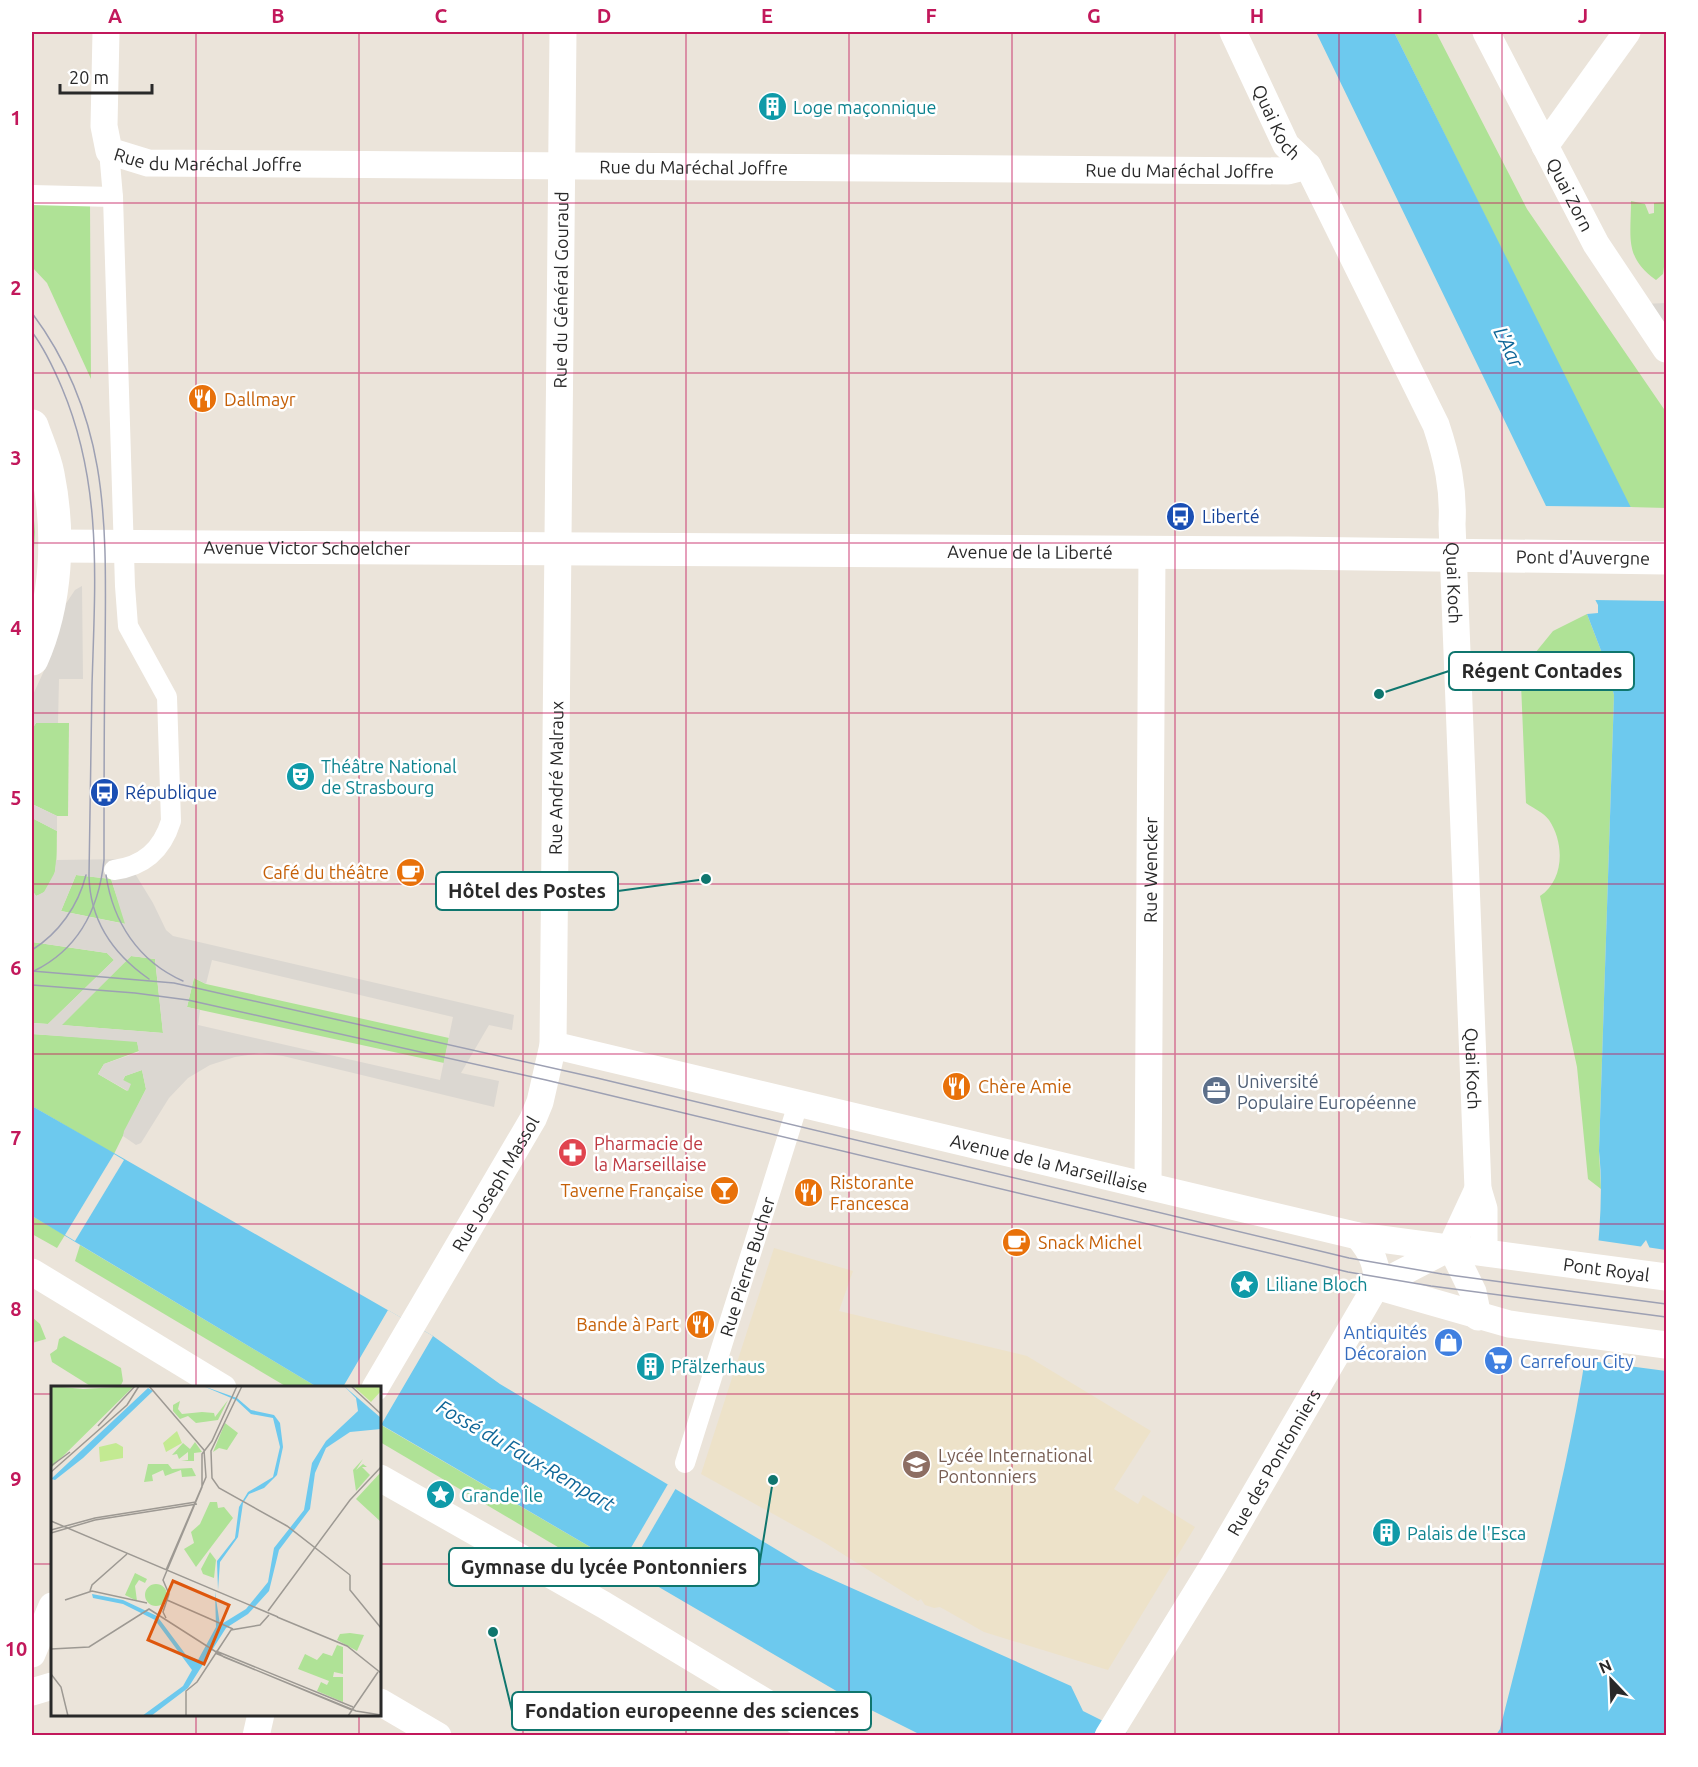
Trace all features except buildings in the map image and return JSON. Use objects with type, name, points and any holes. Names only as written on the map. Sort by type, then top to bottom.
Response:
[{"type":"street","name":"Rue du Maréchal Joffre","points":[[106,32],[104,126],[110,152],[148,163],[1288,171],[1308,166]]},
{"type":"street","name":"Rue du Général Gouraud","points":[[559,548],[563,32]]},
{"type":"street","name":"Quai Koch","points":[[1233,32],[1286,145],[1308,166],[1436,425],[1448,461],[1453,502],[1453,554],[1478,1189],[1484,1209],[1484,1252]]},
{"type":"street","name":"Quai Zorn","points":[[1486,32],[1596,244],[1666,349]]},
{"type":"street","points":[[1545,146],[1627,32]]},
{"type":"street","points":[[110,152],[114,197],[128,626],[167,698],[171,821],[166,836],[145,861],[131,867],[114,870]]},
{"type":"street","points":[[32,195],[114,197]]},
{"type":"street","points":[[32,426],[48,472],[54,516],[55,546],[47,615],[32,659]]},
{"type":"street","name":"Avenue Victor Schoelcher","points":[[55,546],[559,548]]},
{"type":"street","name":"Avenue de la Liberté","points":[[559,548],[1500,555]]},
{"type":"street","name":"Rue André Malraux","points":[[553,1046],[559,548]]},
{"type":"street","name":"Rue Wencker","points":[[1148,1186],[1152,552]]},
{"type":"street","name":"Pont d'Auvergne","points":[[1500,555],[1557,558],[1666,558]]},
{"type":"street","name":"Avenue de la Marseillaise","points":[[553,1046],[1358,1236],[1548,1262]]},
{"type":"street","name":"Rue Joseph Massol","points":[[376,1386],[533,1119],[540,1102],[553,1046]]},
{"type":"street","name":"Rue Pierre Bucher","points":[[685,1463],[798,1104]]},
{"type":"street","name":"Quai Koch","points":[[1451,1247],[1478,1189]]},
{"type":"street","points":[[1358,1236],[1368,1249],[1374,1263],[1376,1286]]},
{"type":"street","points":[[1376,1286],[1451,1247],[1473,1292],[1478,1317]]},
{"type":"street","name":"Pont Royal","points":[[1548,1262],[1666,1277]]},
{"type":"street","points":[[32,1272],[220,1386]]},
{"type":"street","points":[[1376,1286],[1478,1317],[1539,1329],[1666,1345]]},
{"type":"street","name":"Rue des Pontonniers","points":[[1108,1736],[1214,1564],[1376,1286]]},
{"type":"street","points":[[381,1479],[604,1605],[822,1736]]},
{"type":"street","points":[[32,1654],[51,1608]]},
{"type":"street","points":[[32,1692],[51,1686]]},
{"type":"street","points":[[381,1703],[438,1736]]},
{"type":"street","points":[[256,1736],[261,1716]]},
{"type":"shaded area","points":[[1666,303],[1666,333],[1643,304]]},
{"type":"shaded area","points":[[82,586],[83,679],[59,679],[58,723],[36,723],[32,729],[32,697],[48,662],[65,605],[75,590]]},
{"type":"shaded area","points":[[32,804],[57,816],[57,831],[32,818]]},
{"type":"shaded area","points":[[126,859],[153,903],[166,930],[173,936],[514,1015],[512,1030],[489,1025],[461,1073],[499,1081],[494,1107],[283,1056],[260,1053],[235,1057],[210,1065],[188,1078],[169,1098],[141,1143],[136,1145],[123,1136],[146,1089],[142,1070],[125,1076],[123,1080],[131,1084],[128,1091],[98,1074],[104,1064],[139,1052],[137,1042],[32,1034],[32,1023],[48,1024],[114,960],[107,953],[32,942],[32,890],[36,896],[44,892],[55,872],[56,860]],"holes":[[[76,875],[111,879],[125,924],[61,911]],[[131,956],[155,959],[163,1033],[62,1025]],[[212,960],[453,1017],[440,1080],[198,1025],[200,1010],[187,1007],[194,978],[206,984]]]},
{"type":"shaded area","name":"Lycée International Pontonniers","points":[[774,1248],[853,1271],[839,1311],[1027,1356],[1151,1431],[1114,1489],[1138,1504],[1143,1495],[1195,1527],[1108,1670],[984,1632],[940,1607],[925,1605],[921,1599],[918,1601],[822,1541],[701,1474]]},
{"type":"green space","points":[[1394,32],[1436,32],[1527,209],[1666,412],[1666,508],[1629,507]]},
{"type":"green space","points":[[32,201],[90,202],[91,379],[47,283],[32,267]]},
{"type":"green space","points":[[1631,201],[1645,204],[1649,214],[1654,213],[1654,203],[1666,202],[1666,267],[1664,267],[1663,274],[1656,280],[1646,272],[1634,255],[1630,236]]},
{"type":"green space","points":[[32,496],[35,532],[32,582]]},
{"type":"green space","points":[[1587,614],[1605,661],[1614,695],[1599,1151],[1601,1189],[1588,1179],[1577,1067],[1540,896],[1554,881],[1560,861],[1560,850],[1549,820],[1526,803],[1521,684],[1531,658],[1553,631]]},
{"type":"green space","points":[[36,723],[69,723],[68,816],[57,816],[32,804],[32,729]]},
{"type":"green space","points":[[32,818],[57,831],[57,858],[53,878],[50,886],[36,896],[32,890]]},
{"type":"green space","points":[[76,875],[111,879],[126,924],[61,911]]},
{"type":"green space","points":[[32,942],[107,953],[114,960],[48,1024],[32,1023]]},
{"type":"green space","points":[[131,956],[155,959],[163,1033],[61,1025]]},
{"type":"green space","points":[[194,978],[206,984],[449,1038],[444,1063],[187,1007]]},
{"type":"green space","points":[[32,1034],[137,1041],[139,1051],[104,1064],[98,1074],[127,1091],[123,1080],[125,1076],[142,1070],[146,1089],[114,1154],[32,1106]]},
{"type":"green space","points":[[32,1216],[65,1235],[57,1248],[32,1234]]},
{"type":"green space","points":[[80,1245],[315,1386],[285,1386],[75,1261]]},
{"type":"green space","points":[[32,1317],[40,1324],[46,1339],[32,1343]]},
{"type":"green space","points":[[64,1336],[121,1368],[123,1381],[120,1386],[90,1386],[52,1362],[50,1354],[57,1349],[59,1339]]},
{"type":"green space","points":[[381,1425],[621,1565],[612,1579],[381,1443]]},
{"type":"water","name":"L'Aar","points":[[1316,32],[1394,32],[1666,578],[1666,1735],[1496,1735],[1500,1729],[1541,1566],[1578,1402],[1594,1292],[1601,1204],[1599,1151],[1614,695],[1605,661],[1587,614],[1598,613],[1598,605],[1546,506]],"holes":[[[1646,1240],[1651,1251],[1634,1357],[1627,1366],[1622,1355],[1639,1249]]]},
{"type":"water","name":"Fossé du Faux-Rempart","points":[[32,1106],[433,1336],[500,1384],[809,1569],[1071,1686],[1083,1711],[1131,1735],[921,1735],[857,1703],[381,1425],[381,1386],[315,1386],[32,1216]]},
{"type":"pier","points":[[1544,506],[1632,507],[1666,572],[1666,601],[1593,600]]},
{"type":"pier","points":[[114,1154],[124,1160],[75,1241],[65,1235]]},
{"type":"pier","points":[[1596,1240],[1644,1247],[1625,1355],[1628,1361],[1632,1356],[1646,1247],[1666,1250],[1666,1371],[1583,1360]]},
{"type":"pier","points":[[388,1310],[433,1336],[381,1425],[381,1386],[344,1386]]},
{"type":"pier","points":[[668,1484],[676,1488],[629,1569],[621,1565]]},
{"type":"tram line","points":[[32,313],[58,353],[77,394],[91,435],[99,477],[105,564],[104,860],[101,878],[92,910],[75,939],[50,962],[34,971]]},
{"type":"tram line","points":[[32,332],[56,373],[75,424],[84,461],[94,534],[90,892],[99,922],[114,947],[149,979]]},
{"type":"tram line","points":[[32,950],[51,935],[66,918],[73,908],[86,875]]},
{"type":"tram line","points":[[106,875],[115,909],[130,938],[153,963],[183,981]]},
{"type":"tram line","points":[[32,971],[174,983],[597,1078],[1349,1258],[1442,1274],[1666,1304]]},
{"type":"tram line","points":[[32,985],[135,993],[188,1000],[546,1080],[1348,1272],[1431,1286],[1666,1317]]},
{"type":"place","name":"Loge maçonnique","points":[[772,107]]},
{"type":"place","name":"Dallmayr","points":[[203,399]]},
{"type":"place","name":"Liberté","points":[[1181,516]]},
{"type":"place","name":"Régent Contades","points":[[1379,694]]},
{"type":"place","name":"Théâtre National de Strasbourg","points":[[300,776]]},
{"type":"place","name":"République","points":[[104,792]]},
{"type":"place","name":"Café du théâtre","points":[[410,872]]},
{"type":"place","name":"Hôtel des Postes","points":[[706,879]]},
{"type":"place","name":"Chère Amie","points":[[957,1086]]},
{"type":"place","name":"Université Populaire Européenne","points":[[1216,1091]]},
{"type":"place","name":"Pharmacie de la Marseillaise","points":[[573,1153]]},
{"type":"place","name":"Taverne Française","points":[[725,1190]]},
{"type":"place","name":"Ristorante Francesca","points":[[809,1192]]},
{"type":"place","name":"Snack Michel","points":[[1017,1242]]},
{"type":"place","name":"Liliane Bloch","points":[[1245,1284]]},
{"type":"place","name":"Bande à Part","points":[[700,1324]]},
{"type":"place","name":"Antiquités Décoraion","points":[[1448,1342]]},
{"type":"place","name":"Carrefour City","points":[[1499,1361]]},
{"type":"place","name":"Pfälzerhaus","points":[[650,1366]]},
{"type":"place","name":"Lycée International Pontonniers","points":[[917,1465]]},
{"type":"place","name":"Gymnase du lycée Pontonniers","points":[[773,1480]]},
{"type":"place","name":"Grande Île","points":[[440,1495]]},
{"type":"place","name":"Palais de l'Esca","points":[[1386,1533]]},
{"type":"place","name":"Fondation europeenne des sciences","points":[[493,1632]]}]
